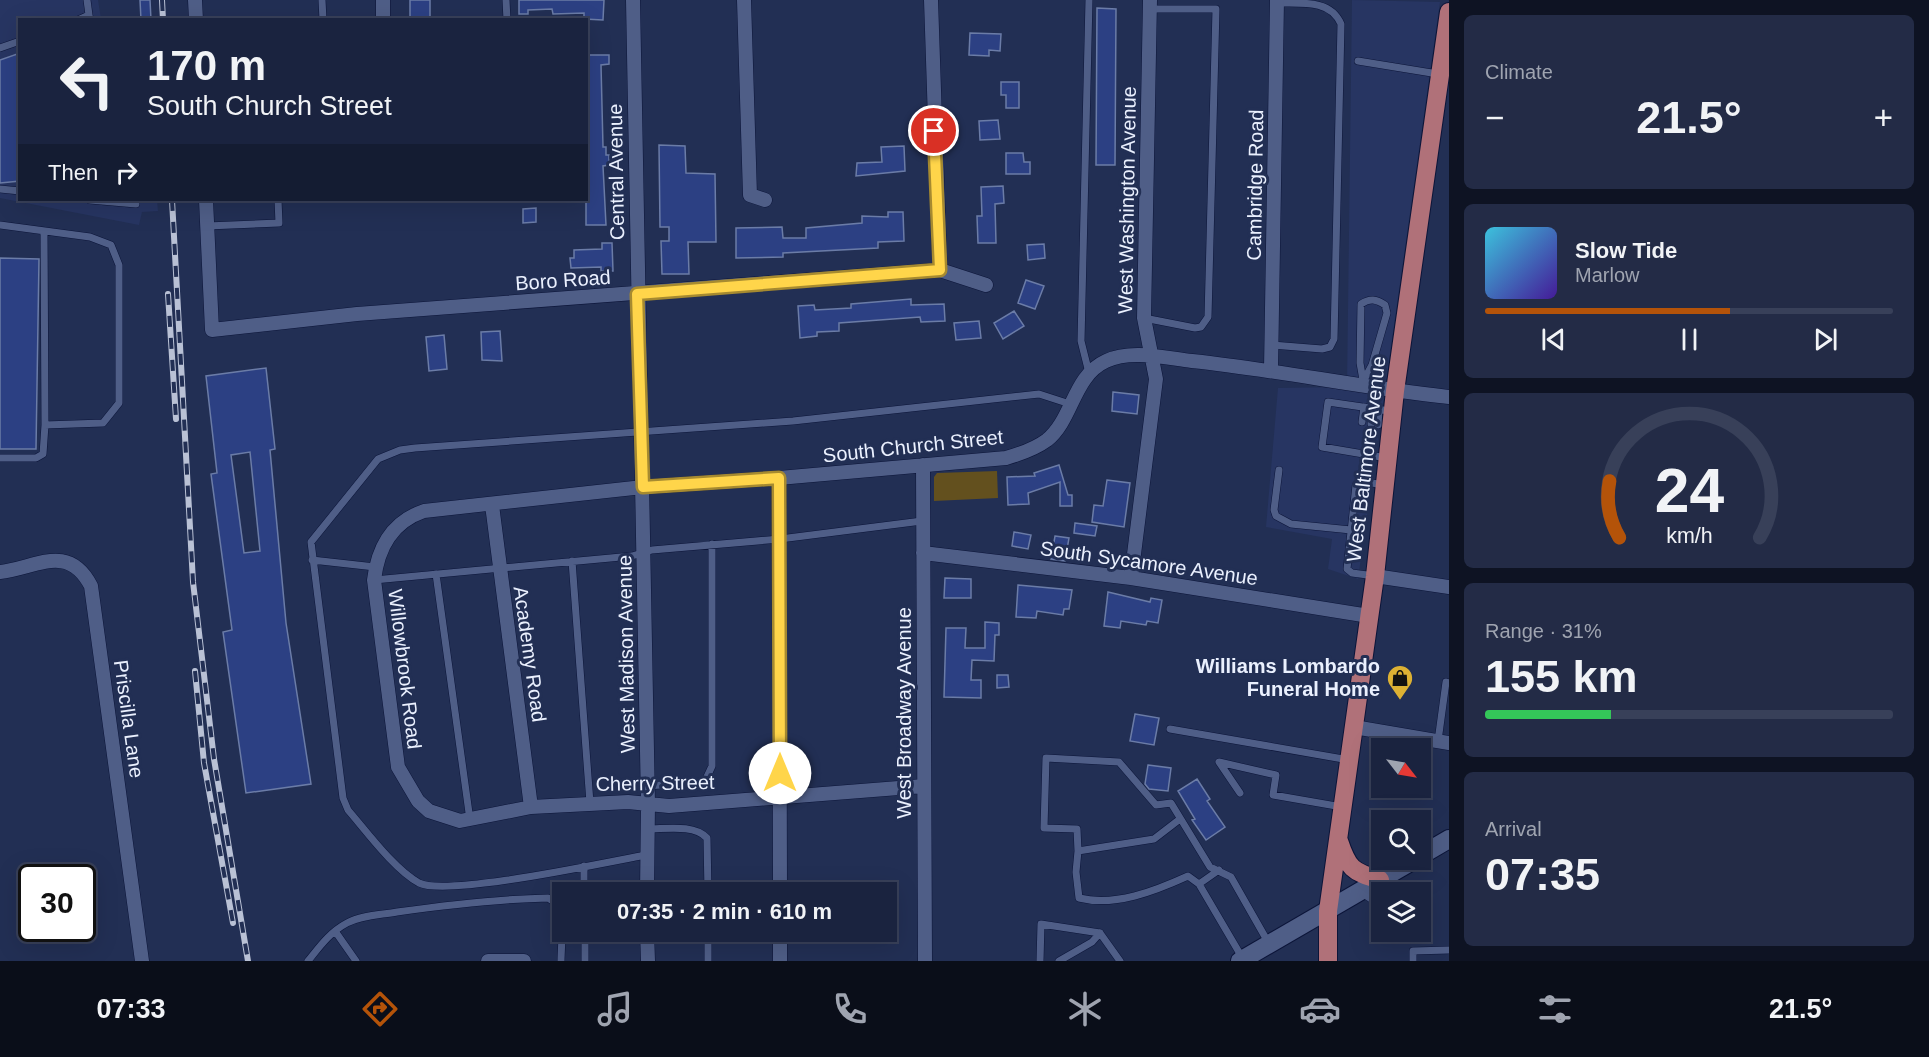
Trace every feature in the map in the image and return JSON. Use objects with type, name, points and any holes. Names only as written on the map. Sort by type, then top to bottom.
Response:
[{"type":"main road","name":"West Baltimore Avenue","points":[[1328,961],[1328,911],[1375,576],[1385,485],[1375,453],[1382,410],[1395,391],[1449,12]]},
{"type":"main road","points":[[1337,837],[1347,864],[1359,873],[1380,880]]},
{"type":"main road","points":[[1431,850],[1449,839]]},
{"type":"main road","points":[[1242,960],[1397,870]]},
{"type":"street","points":[[195,0],[196,18]]},
{"type":"street","points":[[383,0],[383,18]]},
{"type":"street","name":"Central Avenue","points":[[633,0],[637,294],[643,487]]},
{"type":"street","points":[[744,0],[750,195],[765,200]]},
{"type":"street","points":[[931,0],[940,270]]},
{"type":"street","name":"Cambridge Road","points":[[1271,370],[1277,2]]},
{"type":"street","name":"West Washington Avenue","points":[[1131,578],[1156,379],[1144,318],[1150,4]]},
{"type":"street","points":[[206,201],[207,226]]},
{"type":"street","name":"Boro Road","points":[[207,226],[212,330],[357,314],[940,270],[986,285]]},
{"type":"street","name":"South Church Street","points":[[424,511],[643,487],[779,478],[1006,458],[1022,453],[1049,439],[1058,428],[1089,373],[1112,358],[1132,355],[1364,382],[1395,391],[1449,397]]},
{"type":"street","name":"West Broadway Avenue","points":[[923,465],[925,961]]},
{"type":"street","points":[[779,478],[780,882]]},
{"type":"street","name":"West Madison Avenue","points":[[643,487],[648,786],[647,882]]},
{"type":"street","name":"Academy Road","points":[[492,505],[531,807]]},
{"type":"street","name":"Willowbrook Road","points":[[424,511],[412,516],[392,531],[379,553],[375,573],[398,767],[418,801],[429,811],[465,821]]},
{"type":"street","name":"South Sycamore Avenue","points":[[923,553],[1131,578],[1369,616]]},
{"type":"street","name":"Priscilla Lane","points":[[0,572],[21,570],[40,561],[59,559],[78,569],[91,586],[142,961]]},
{"type":"street","points":[[1375,576],[1449,587]]},
{"type":"street","points":[[1354,727],[1444,742]]},
{"type":"street","name":"Cherry Street","points":[[465,821],[531,807],[628,801],[669,806],[924,786]]},
{"type":"street","points":[[648,942],[648,961]]},
{"type":"street","points":[[780,942],[780,961]]},
{"type":"street","points":[[488,961],[524,961]]},
{"type":"lane","points":[[87,0],[90,17]]},
{"type":"lane","points":[[322,0],[323,18]]},
{"type":"lane","points":[[506,0],[507,18]]},
{"type":"lane","points":[[1089,0],[1082,341],[1089,373]]},
{"type":"lane","points":[[1272,345],[1322,349],[1330,347],[1334,339],[1341,36],[1341,24],[1337,12],[1331,6],[1322,3],[1277,2]]},
{"type":"lane","points":[[1144,318],[1195,328],[1202,327],[1208,317],[1216,9],[1150,4]]},
{"type":"lane","points":[[0,48],[18,42]]},
{"type":"lane","points":[[1358,61],[1440,74]]},
{"type":"lane","points":[[0,189],[18,191]]},
{"type":"lane","points":[[102,201],[136,204],[135,201]]},
{"type":"lane","points":[[207,226],[279,222],[278,201]]},
{"type":"lane","points":[[0,225],[90,237],[111,245],[119,265],[119,403],[103,423],[45,425]]},
{"type":"lane","points":[[0,459],[36,458],[43,453],[45,425],[44,231]]},
{"type":"lane","points":[[1368,300],[1378,300],[1385,305],[1387,313],[1372,365],[1364,382],[1360,363],[1362,304],[1368,300]]},
{"type":"lane","points":[[646,855],[465,886],[432,886],[420,884],[405,873],[348,810],[343,798],[311,542],[378,459],[400,450],[483,442],[793,421],[1039,394],[1070,404]]},
{"type":"lane","points":[[1374,424],[1382,410],[1328,402],[1322,447],[1375,453]]},
{"type":"lane","points":[[1362,422],[1364,407]]},
{"type":"lane","points":[[1279,470],[1274,510],[1276,516],[1291,524],[1351,530]]},
{"type":"lane","points":[[1375,576],[1352,573],[1347,568],[1351,530],[1356,485],[1361,481],[1385,485]]},
{"type":"lane","points":[[312,560],[375,573],[436,574],[632,556],[644,552],[780,539],[922,521]]},
{"type":"lane","points":[[648,786],[699,782],[706,779],[712,766],[712,544]]},
{"type":"lane","points":[[572,561],[590,803]]},
{"type":"lane","points":[[436,574],[465,821]]},
{"type":"lane","points":[[1444,742],[1446,682],[1449,683]]},
{"type":"lane","points":[[1170,729],[1349,760]]},
{"type":"lane","points":[[1242,960],[1199,884],[1188,876],[1153,892],[1097,902],[1079,897],[1076,872],[1077,829],[1044,828],[1046,758],[1119,762],[1156,805],[1171,803],[1210,867],[1231,877],[1269,944]]},
{"type":"lane","points":[[1240,793],[1219,762],[1276,775],[1273,795],[1342,807]]},
{"type":"lane","points":[[1078,851],[1154,839],[1180,819]]},
{"type":"lane","points":[[648,829],[694,830],[702,833],[706,838],[708,882]]},
{"type":"lane","points":[[584,866],[584,882]]},
{"type":"lane","points":[[1199,884],[1219,870]]},
{"type":"lane","points":[[1360,892],[1371,899]]},
{"type":"lane","points":[[308,961],[325,939],[335,931],[349,922],[364,917],[438,906],[548,898],[556,905],[559,915],[561,961]]},
{"type":"lane","points":[[1040,961],[1041,924],[1101,933],[1120,961]]},
{"type":"lane","points":[[335,931],[356,961]]},
{"type":"lane","points":[[1059,961],[1092,942],[1101,933]]},
{"type":"lane","points":[[585,942],[585,961]]},
{"type":"lane","points":[[708,942],[708,961]]},
{"type":"lane","points":[[1413,961],[1413,951],[1449,951]]},
{"type":"shaded area","points":[[0,0],[98,0],[101,18],[18,18],[18,201],[157,201],[158,211],[142,212],[139,225],[0,198]]},
{"type":"shaded area","points":[[1352,0],[1440,2],[1358,579],[1328,569],[1332,539],[1266,527],[1278,388],[1347,387]]},
{"type":"shaded area","points":[[997,471],[998,498],[934,501],[934,477],[937,473]]},
{"type":"building","points":[[140,0],[150,0],[151,18],[141,18]]},
{"type":"building","points":[[410,0],[430,0],[430,18],[410,18]]},
{"type":"building","points":[[519,0],[604,0],[603,20],[584,18],[584,13],[553,14],[552,9],[528,10],[528,14],[519,14]]},
{"type":"building","points":[[1097,8],[1116,9],[1115,165],[1096,165]]},
{"type":"building","points":[[970,33],[1001,34],[1000,51],[989,50],[989,56],[969,55]]},
{"type":"building","points":[[18,54],[18,181],[0,183],[0,60]]},
{"type":"building","points":[[588,55],[609,55],[609,64],[601,65],[603,147],[606,147],[606,155],[609,155],[609,165],[603,166],[606,225],[586,225]]},
{"type":"building","points":[[1001,82],[1019,82],[1019,108],[1006,108],[1006,95],[1001,95]]},
{"type":"building","points":[[998,120],[1000,139],[980,140],[979,121]]},
{"type":"building","points":[[659,145],[685,146],[686,173],[715,174],[716,242],[688,242],[689,274],[662,274],[661,241],[669,241],[669,227],[660,227]]},
{"type":"building","points":[[904,146],[905,171],[856,176],[857,163],[882,162],[881,147]]},
{"type":"building","points":[[1006,153],[1023,153],[1024,162],[1030,162],[1030,174],[1006,174]]},
{"type":"building","points":[[1003,186],[1004,203],[995,204],[996,243],[978,243],[977,216],[982,216],[981,187]]},
{"type":"building","points":[[536,208],[536,222],[523,223],[523,209]]},
{"type":"building","points":[[888,212],[903,212],[904,241],[878,242],[878,248],[783,253],[783,257],[736,258],[736,228],[782,227],[783,238],[806,238],[806,228],[862,223],[862,216],[888,217]]},
{"type":"building","points":[[602,243],[612,243],[613,271],[601,271],[601,267],[571,268],[570,258],[574,258],[574,250],[602,249]]},
{"type":"building","points":[[1044,244],[1045,258],[1028,260],[1027,245]]},
{"type":"building","points":[[0,258],[39,259],[36,449],[0,449]]},
{"type":"building","points":[[1026,280],[1044,286],[1035,309],[1018,303]]},
{"type":"building","points":[[911,299],[911,305],[944,304],[945,321],[921,322],[920,317],[839,323],[839,331],[817,332],[817,336],[800,338],[798,306],[814,305],[815,310],[851,308],[851,304]]},
{"type":"building","points":[[1014,311],[1024,326],[1003,339],[994,323]]},
{"type":"building","points":[[979,321],[981,338],[956,340],[954,323]]},
{"type":"building","points":[[500,331],[502,361],[482,360],[481,332]]},
{"type":"building","points":[[444,335],[447,369],[429,371],[426,337]]},
{"type":"building","points":[[266,368],[275,449],[270,450],[286,623],[311,784],[246,793],[223,632],[232,630],[211,474],[217,473],[206,376]],"holes":[[[250,452],[260,551],[244,553],[231,455]]]},
{"type":"building","points":[[1113,392],[1139,395],[1137,414],[1112,411]]},
{"type":"building","points":[[1059,465],[1068,495],[1072,495],[1072,506],[1060,506],[1060,482],[1028,493],[1029,504],[1008,505],[1007,477],[1035,476],[1034,473]]},
{"type":"building","points":[[1107,480],[1130,483],[1124,527],[1092,522],[1094,505],[1103,506]]},
{"type":"building","points":[[1075,523],[1097,526],[1095,536],[1074,533]]},
{"type":"building","points":[[1014,532],[1031,535],[1028,549],[1012,546]]},
{"type":"building","points":[[1055,536],[1069,538],[1065,561],[1051,559]]},
{"type":"building","points":[[945,578],[971,579],[971,598],[944,598]]},
{"type":"building","points":[[1018,585],[1072,590],[1069,609],[1064,609],[1063,615],[1037,611],[1036,618],[1016,617]]},
{"type":"building","points":[[1108,592],[1150,602],[1151,598],[1162,600],[1158,623],[1147,621],[1146,625],[1121,621],[1120,628],[1104,626]]},
{"type":"building","points":[[985,622],[999,623],[999,635],[995,635],[994,661],[972,660],[971,680],[981,680],[981,698],[944,697],[946,628],[966,628],[965,648],[985,648]]},
{"type":"building","points":[[997,675],[1008,675],[1009,687],[997,688]]},
{"type":"building","points":[[1135,714],[1159,718],[1154,745],[1130,741]]},
{"type":"building","points":[[1148,765],[1171,768],[1168,791],[1149,789],[1145,784]]},
{"type":"building","points":[[1197,779],[1210,799],[1207,801],[1225,827],[1206,840],[1192,820],[1195,819],[1178,791]]},
{"type":"railway","points":[[162,0],[163,18]]},
{"type":"railway","points":[[172,201],[193,582],[214,759],[248,961]]},
{"type":"railway","points":[[168,294],[176,419]]},
{"type":"railway","points":[[195,671],[204,763],[233,923]]},
{"type":"place","name":"Williams Lombardo Funeral Home","points":[[1400,701]]},
{"type":"route","points":[[780,773],[779,478],[643,487],[637,294],[940,270],[934,131]]}]
